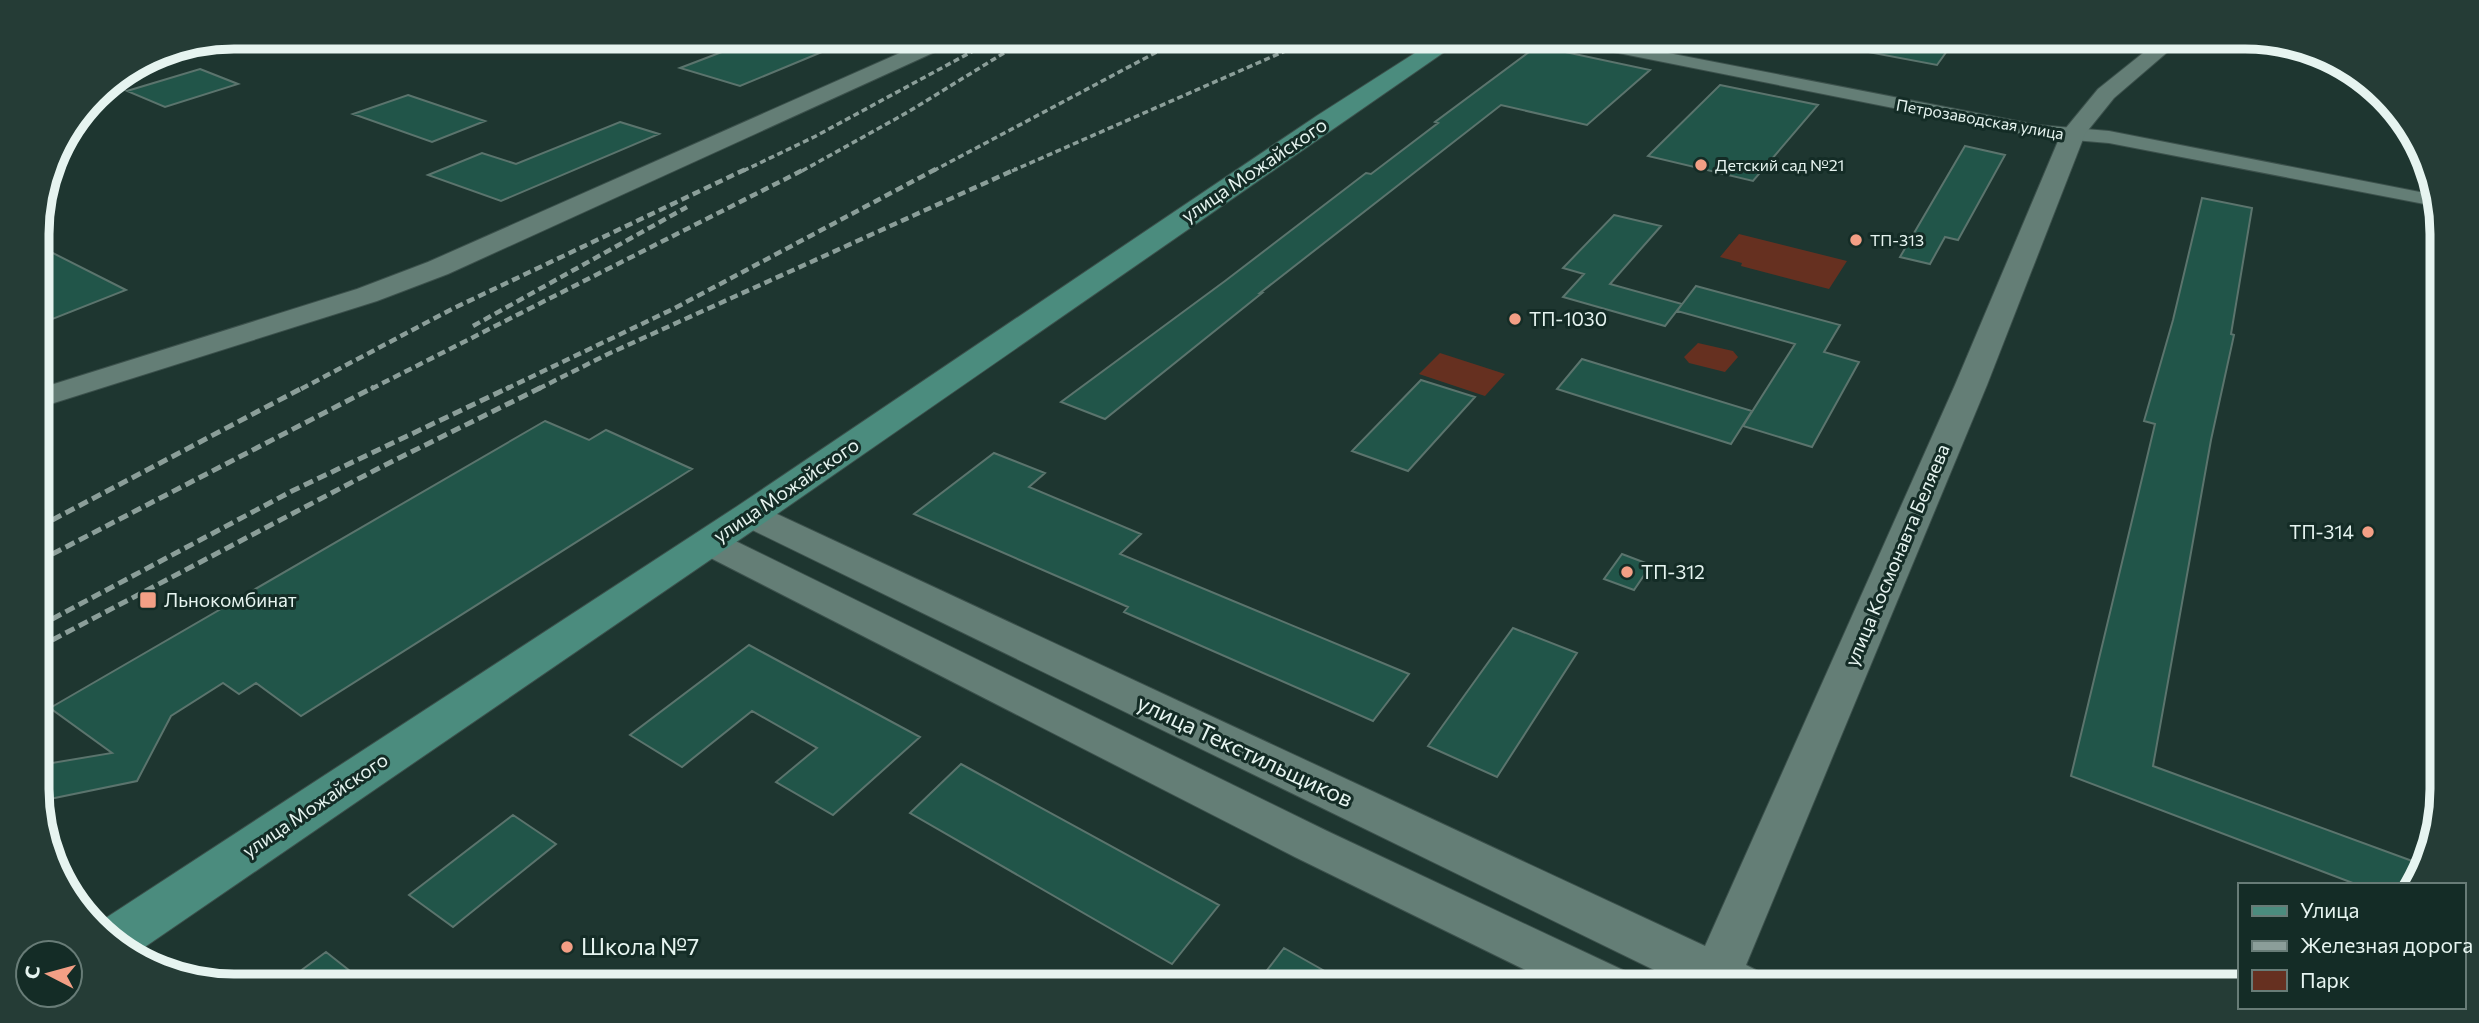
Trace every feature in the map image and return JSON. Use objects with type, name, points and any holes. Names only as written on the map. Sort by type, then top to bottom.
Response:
[{"type":"main road","name":"улица Можайского","points":[[121,935],[750,515],[1316,127],[1436,49]]},
{"type":"street","points":[[49,396],[367,295],[438,268],[925,49]]},
{"type":"street","name":"Петрозаводская улица","points":[[1622,49],[2038,131],[2109,137],[2426,200]]},
{"type":"street","name":"улица Космонавта Беляева","points":[[1726,974],[2073,134],[2083,118],[2118,82],[2160,49]]},
{"type":"street","name":"улица Текстильщиков","points":[[750,515],[1706,974]]},
{"type":"street","points":[[708,542],[1311,844],[1582,974]]},
{"type":"green space","points":[[1739,234],[1847,261],[1829,289],[1741,266],[1742,263],[1720,257]]},
{"type":"green space","points":[[1698,343],[1733,351],[1738,357],[1725,372],[1689,363],[1684,357]]},
{"type":"green space","points":[[1440,353],[1505,374],[1485,396],[1419,374]]},
{"type":"building","points":[[730,49],[829,49],[740,86],[680,68]]},
{"type":"building","points":[[1533,49],[1551,49],[1650,70],[1587,125],[1501,105],[1260,293],[1105,419],[1061,402],[1366,173],[1371,174],[1438,123],[1435,122]]},
{"type":"building","points":[[1852,49],[1948,49],[1937,65]]},
{"type":"building","points":[[200,69],[238,84],[165,107],[127,91]]},
{"type":"building","points":[[1720,85],[1818,105],[1753,181],[1648,156]]},
{"type":"building","points":[[408,95],[485,121],[432,142],[353,114]]},
{"type":"building","points":[[620,122],[659,134],[501,201],[428,175],[482,153],[516,164]]},
{"type":"building","points":[[1965,146],[2005,155],[1958,240],[1945,237],[1930,264],[1900,257]]},
{"type":"building","points":[[2202,198],[2252,208],[2231,334],[2234,335],[2211,440],[2153,766],[2415,862],[2404,883],[2353,883],[2071,776],[2155,424],[2144,421],[2173,320]]},
{"type":"building","points":[[1614,215],[1661,226],[1610,284],[1682,304],[1665,326],[1563,297],[1584,274],[1563,268]]},
{"type":"building","points":[[49,251],[126,290],[50,320]]},
{"type":"building","points":[[1696,286],[1840,325],[1824,352],[1859,362],[1812,447],[1743,426],[1795,344],[1677,311]]},
{"type":"building","points":[[1582,359],[1752,411],[1731,444],[1557,389]]},
{"type":"building","points":[[1421,380],[1475,397],[1408,471],[1352,451]]},
{"type":"building","points":[[545,421],[589,440],[606,430],[692,469],[301,716],[256,683],[239,694],[223,683],[171,716],[137,781],[50,799],[49,764],[112,753],[50,708]]},
{"type":"building","points":[[994,453],[1045,473],[1029,487],[1141,534],[1120,554],[1409,674],[1373,721],[1124,612],[1128,607],[914,514]]},
{"type":"building","name":"ТП-312","points":[[1622,554],[1651,565],[1634,590],[1604,579]]},
{"type":"building","points":[[1513,628],[1577,653],[1497,777],[1428,746]]},
{"type":"building","points":[[749,645],[920,737],[833,815],[776,782],[817,748],[752,711],[682,767],[630,735]]},
{"type":"building","points":[[961,764],[1219,905],[1172,964],[910,813]]},
{"type":"building","points":[[513,815],[556,844],[453,927],[409,895]]},
{"type":"building","points":[[1284,948],[1330,974],[1264,974]]},
{"type":"building","points":[[326,952],[354,974],[296,974]]},
{"type":"railway","points":[[743,171],[814,137],[977,49]]},
{"type":"railway","points":[[802,171],[908,112],[1010,49]]},
{"type":"railway","points":[[933,171],[1162,49]]},
{"type":"railway","points":[[1012,171],[1290,49]]},
{"type":"railway","points":[[301,389],[452,309],[746,169]]},
{"type":"railway","points":[[371,389],[805,169]]},
{"type":"railway","points":[[506,389],[675,308],[936,169]]},
{"type":"railway","points":[[542,387],[608,354],[1016,169]]},
{"type":"railway","points":[[473,326],[687,207]]},
{"type":"railway","points":[[49,522],[304,387]]},
{"type":"railway","points":[[49,556],[374,387]]},
{"type":"railway","points":[[49,621],[292,491],[510,387]]},
{"type":"railway","points":[[49,642],[381,467],[542,387]]},
{"type":"railway","points":[[538,389],[542,387]]},
{"type":"place","name":"Детский сад №21","points":[[1701,165]]},
{"type":"place","name":"ТП-313","points":[[1856,240]]},
{"type":"place","name":"ТП-1030","points":[[1515,319]]},
{"type":"place","name":"ТП-314","points":[[2368,532]]},
{"type":"place","name":"ТП-312","points":[[1627,572]]},
{"type":"place","name":"Льнокомбинат","points":[[148,600]]},
{"type":"place","name":"Школа №7","points":[[567,947]]}]
